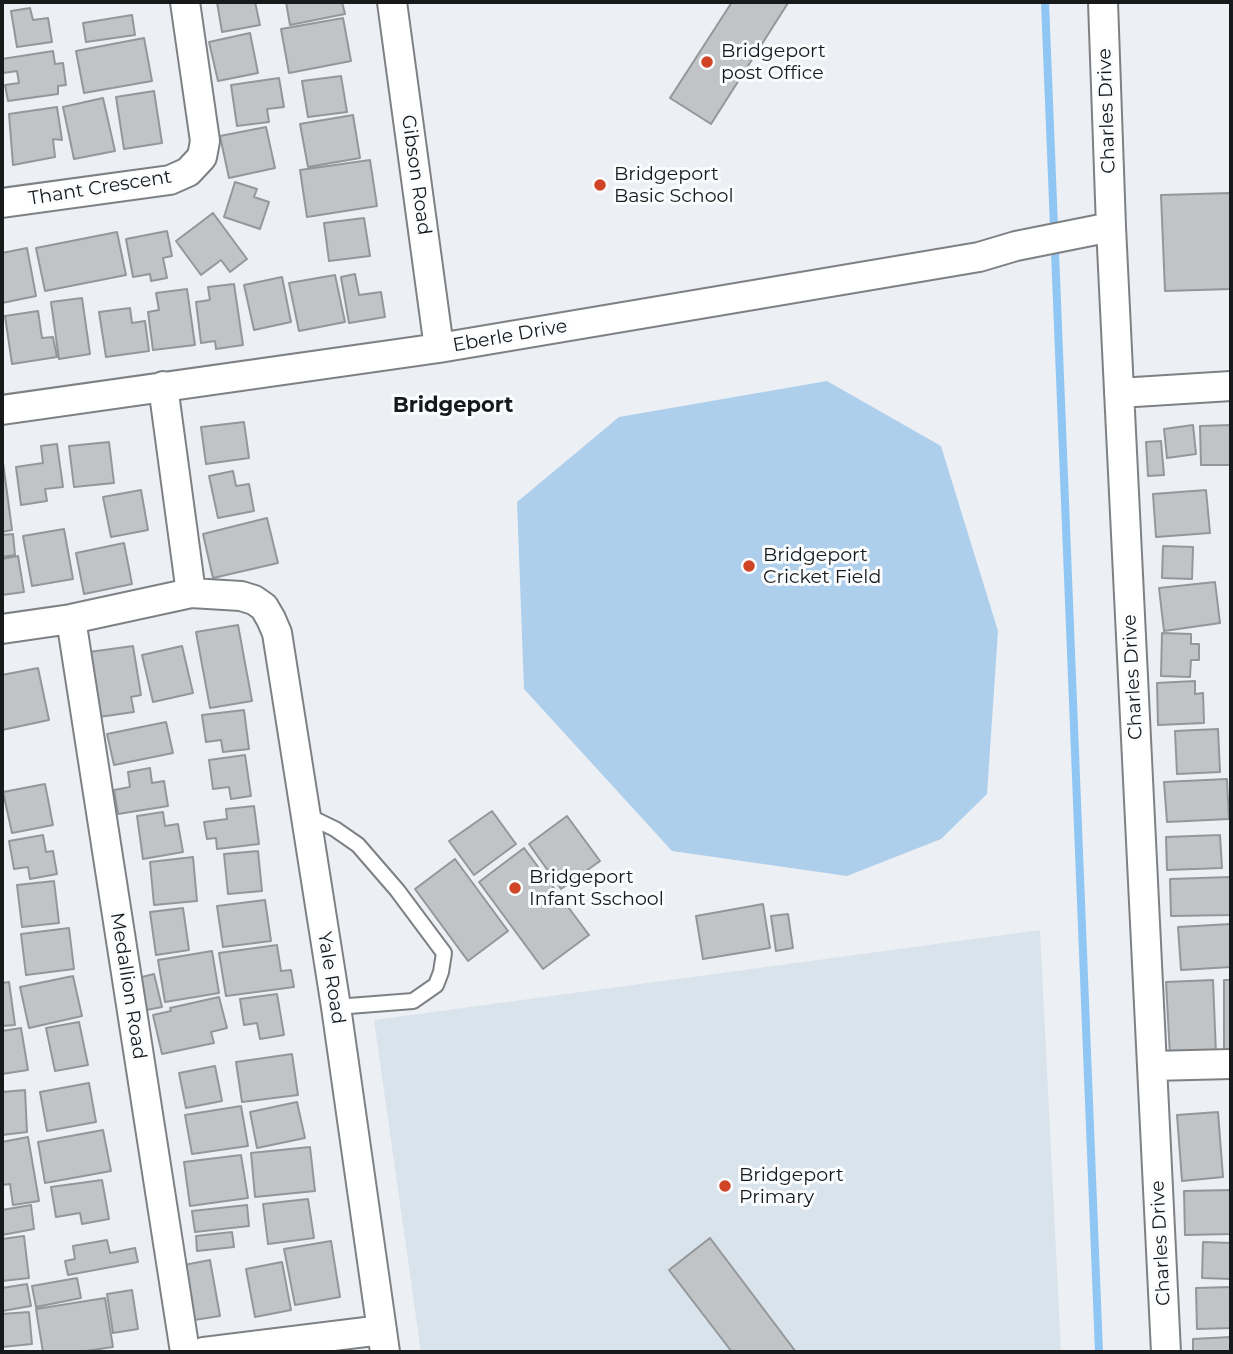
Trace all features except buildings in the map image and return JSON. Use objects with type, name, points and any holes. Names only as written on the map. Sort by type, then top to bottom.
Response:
[{"type":"street","name":"Thant Crescent","points":[[3,194],[170,180],[188,172],[202,157],[205,141],[185,2]]},
{"type":"street","name":"Gibson Road","points":[[393,2],[439,348]]},
{"type":"street","name":"Charles Drive","points":[[1103,2],[1111,226],[1166,1352]]},
{"type":"street","name":"Eberle Drive","points":[[2,410],[439,348],[979,257],[1016,246],[1111,226]]},
{"type":"street","points":[[2,629],[71,619],[191,593],[163,386]]},
{"type":"street","points":[[1119,393],[1231,386]]},
{"type":"street","name":"Yale Road","points":[[191,593],[241,596],[254,600],[264,607],[277,633],[336,1007],[384,1341]]},
{"type":"street","name":"Medallion Road","points":[[71,619],[186,1352]]},
{"type":"street","points":[[1152,1066],[1231,1064]]},
{"type":"street","points":[[204,1352],[384,1341]]},
{"type":"lane","points":[[306,815],[335,829],[358,845],[397,890],[444,953],[436,985],[413,1001],[336,1007]]},
{"type":"shaded area","name":"Bridgeport Cricket Field","points":[[827,381],[941,446],[998,631],[987,794],[941,839],[847,876],[672,851],[524,689],[517,502],[619,417]]},
{"type":"shaded area","name":"Bridgeport Primary","points":[[1040,930],[1061,1352],[421,1352],[374,1020]]},
{"type":"waterway","points":[[1045,2],[1099,1352]]},
{"type":"place","name":"Bridgeport post Office","points":[[707,62]]},
{"type":"place","name":"Bridgeport Basic School","points":[[600,185]]},
{"type":"place","name":"Bridgeport Cricket Field","points":[[749,566]]},
{"type":"place","name":"Bridgeport Infant Sschool","points":[[515,888]]},
{"type":"place","name":"Bridgeport Primary","points":[[725,1186]]},
{"type":"district","name":"Bridgeport","points":[[453,406]]}]
